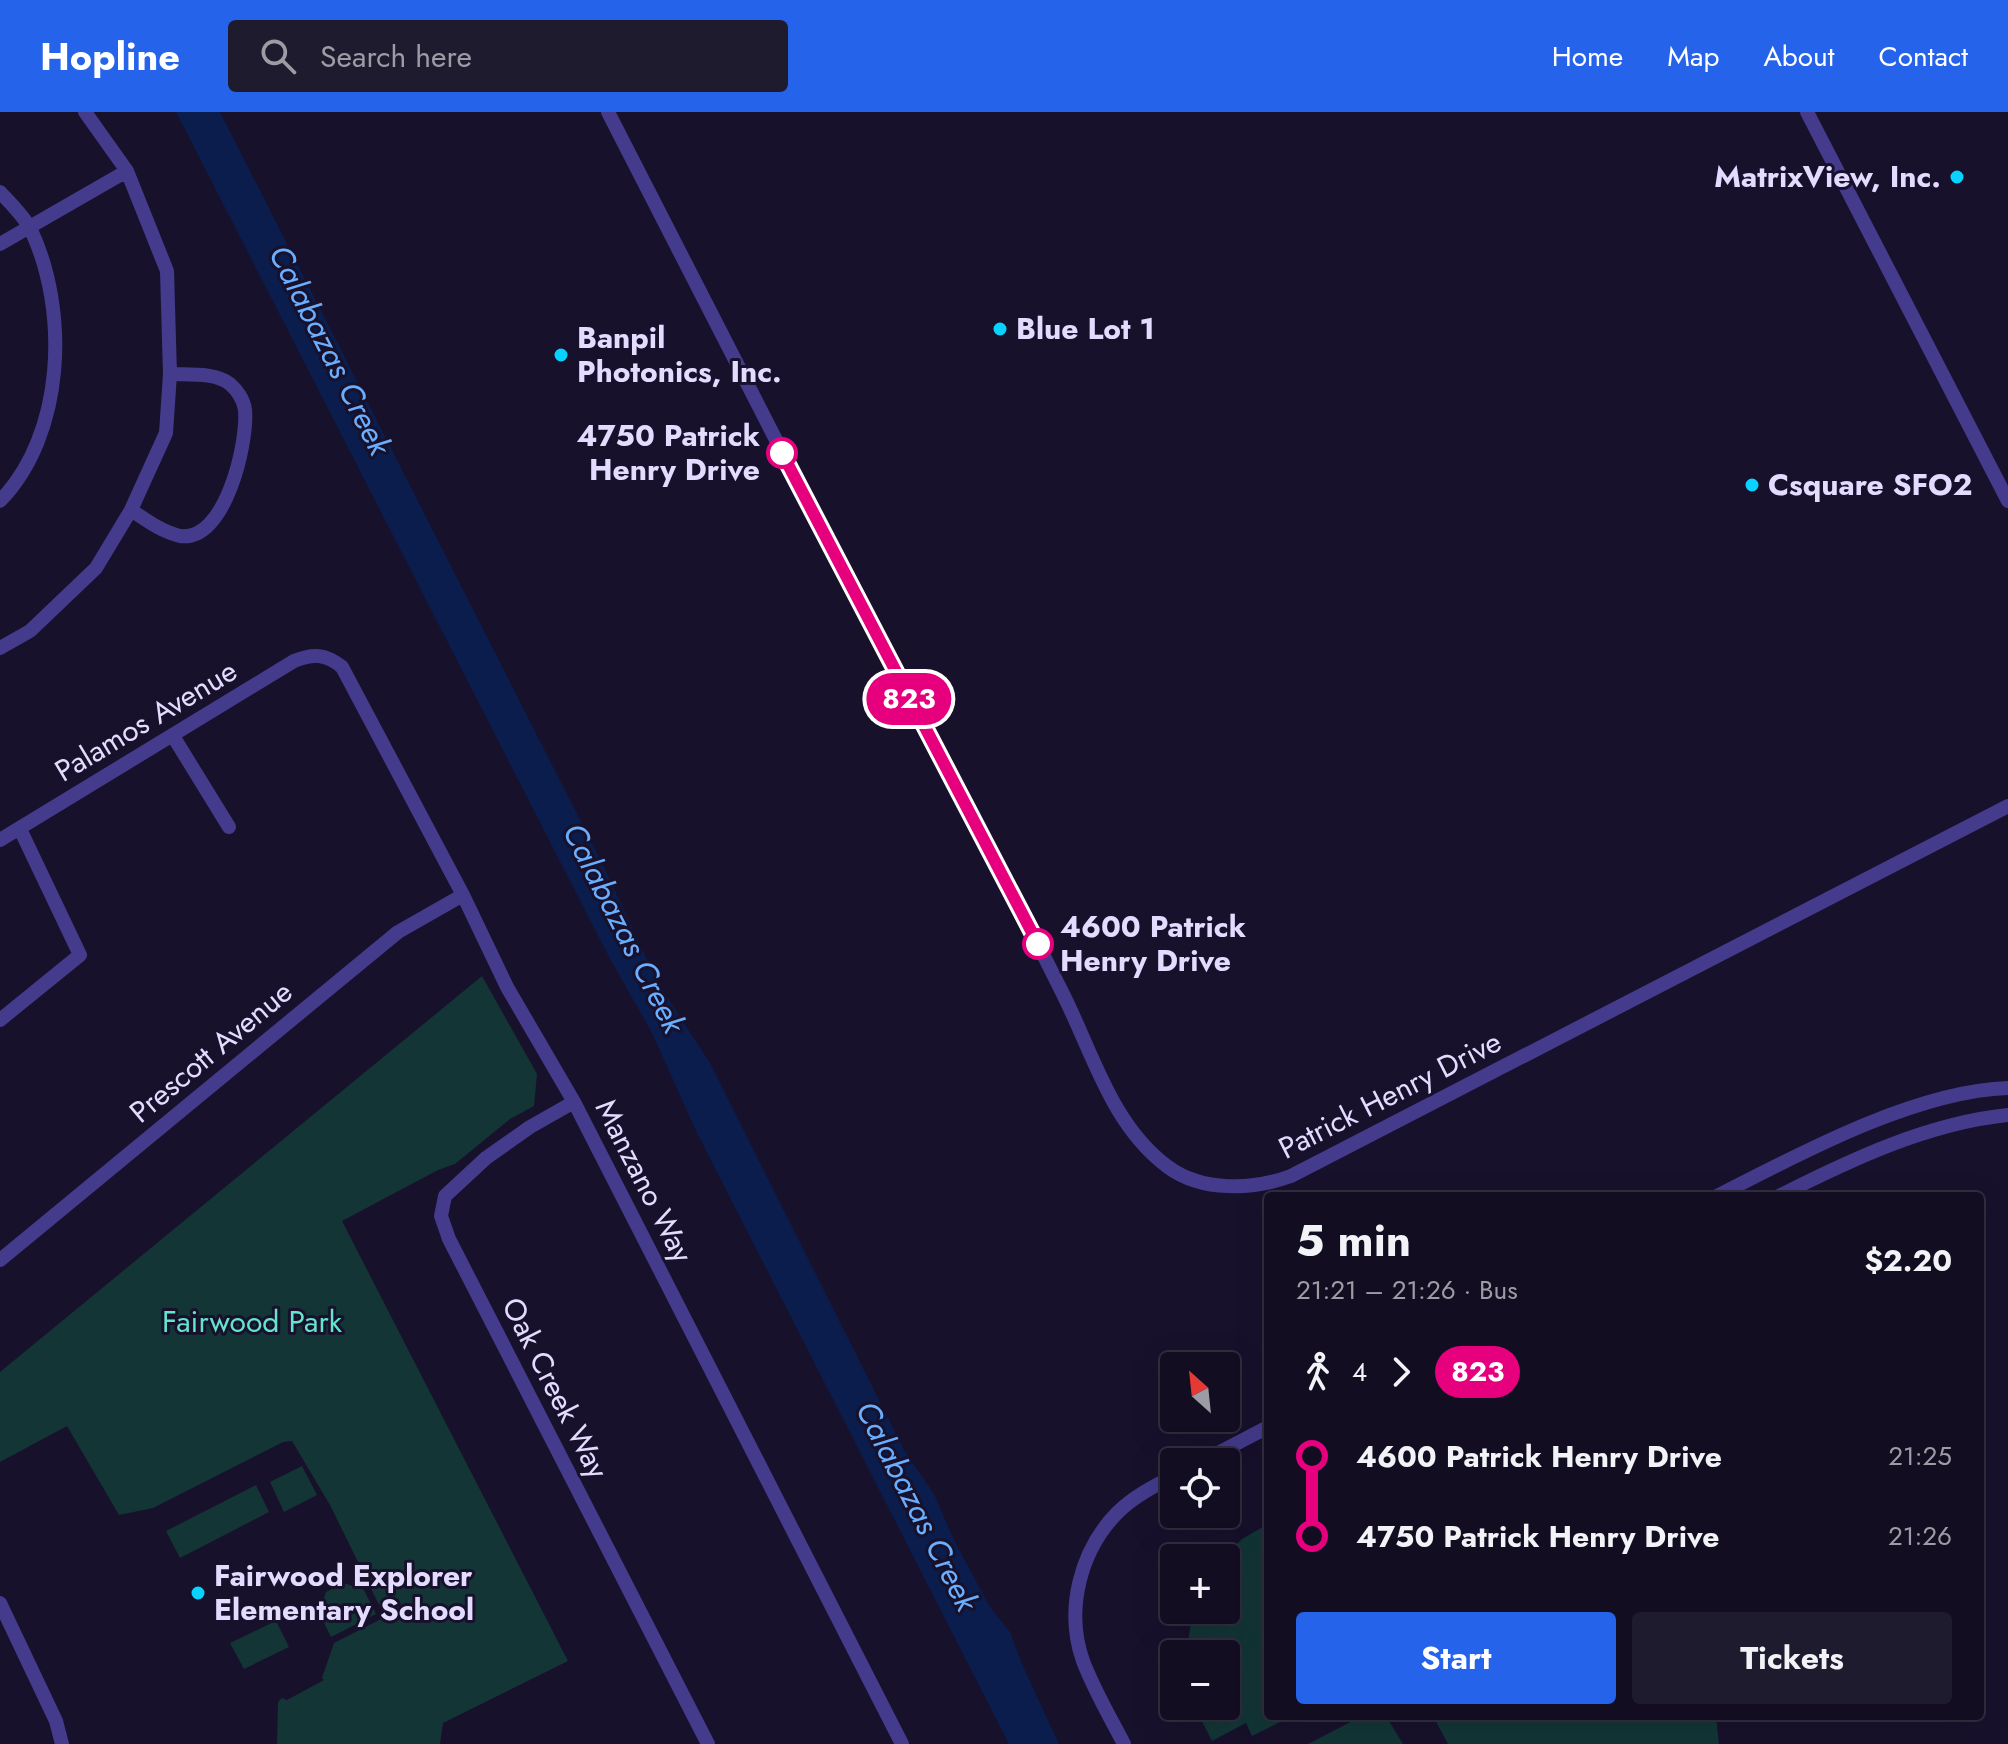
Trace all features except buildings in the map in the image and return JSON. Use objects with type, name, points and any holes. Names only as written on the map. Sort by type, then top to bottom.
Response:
[{"type":"street","points":[[0,648],[30,631],[96,568],[131,510],[166,433],[170,374],[167,271],[127,171],[85,112]]},
{"type":"street","name":"Patrick Henry Drive","points":[[608,112],[1064,996],[1112,1100],[1130,1130],[1171,1169],[1224,1186],[1262,1184],[1291,1176],[2008,806]]},
{"type":"street","points":[[1807,112],[2008,501]]},
{"type":"street","points":[[0,244],[127,171]]},
{"type":"street","points":[[0,192],[30,227],[46,272],[56,343],[54,378],[45,421],[30,457],[0,501]]},
{"type":"street","points":[[131,510],[155,526],[181,536],[195,535],[220,513],[231,489],[245,410],[239,394],[228,382],[217,378],[170,374]]},
{"type":"street","name":"Palamos Avenue","points":[[0,840],[294,661],[309,655],[322,656]]},
{"type":"street","name":"Manzano Way","points":[[322,656],[333,659],[342,667],[463,895],[507,987],[574,1102],[902,1744]]},
{"type":"street","points":[[173,736],[229,827]]},
{"type":"street","points":[[0,1020],[80,955],[20,829]]},
{"type":"street","name":"Prescott Avenue","points":[[0,1260],[398,932],[463,895]]},
{"type":"street","points":[[1725,1192],[1870,1123],[1947,1098],[1988,1088],[2008,1088]]},
{"type":"street","name":"Oak Creek Way","points":[[574,1102],[530,1127],[486,1158],[445,1196],[441,1216],[449,1239],[708,1744]]},
{"type":"street","points":[[1787,1192],[1893,1144],[1976,1120],[2008,1115]]},
{"type":"street","points":[[1228,1448],[1264,1429]]},
{"type":"street","points":[[1124,1744],[1089,1676],[1078,1645],[1075,1603],[1092,1547],[1118,1512],[1160,1484]]},
{"type":"street","points":[[0,1603],[6,1628],[56,1721],[62,1744]]},
{"type":"green space","name":"Fairwood Park","points":[[482,976],[537,1074],[534,1106],[510,1119],[455,1164],[342,1221],[568,1661],[443,1723],[440,1744],[277,1744],[278,1702],[324,1680],[322,1678],[334,1643],[385,1617],[330,1505],[292,1441],[283,1442],[153,1508],[119,1515],[67,1426],[0,1462],[0,1372]]},
{"type":"green space","points":[[302,1466],[317,1495],[284,1512],[270,1482]]},
{"type":"green space","points":[[256,1485],[269,1512],[180,1558],[166,1531]]},
{"type":"green space","points":[[1264,1526],[1264,1720],[1284,1720],[1252,1736],[1246,1723],[1212,1741],[1201,1720],[1240,1720],[1240,1640],[1188,1640],[1191,1624],[1240,1624],[1240,1544],[1237,1544]]},
{"type":"green space","points":[[344,1583],[364,1590],[376,1614],[331,1637],[319,1613],[326,1592]]},
{"type":"green space","points":[[276,1621],[289,1647],[244,1669],[230,1643]]},
{"type":"green space","points":[[1354,1720],[1388,1720],[1403,1744],[1308,1744]]},
{"type":"green space","points":[[1435,1720],[1716,1720],[1719,1744],[1448,1744]]},
{"type":"water","name":"Calabazas Creek","points":[[176,112],[220,112],[601,861],[658,983],[710,1063],[904,1450],[934,1494],[954,1540],[990,1607],[1010,1632],[1059,1744],[1009,1744],[696,1131],[652,1033],[610,959]]},
{"type":"bus line","name":"823","points":[[782,453],[1038,944]]},
{"type":"place","name":"MatrixView, Inc.","points":[[1957,177]]},
{"type":"place","name":"Blue Lot 1","points":[[1000,329]]},
{"type":"place","name":"Banpil Photonics, Inc.","points":[[561,355]]},
{"type":"place","name":"4750 Patrick Henry Drive","points":[[782,453]]},
{"type":"place","name":"Csquare SFO2","points":[[1752,485]]},
{"type":"place","name":"4600 Patrick Henry Drive","points":[[1038,944]]},
{"type":"place","name":"Fairwood Explorer Elementary School","points":[[198,1593]]}]
